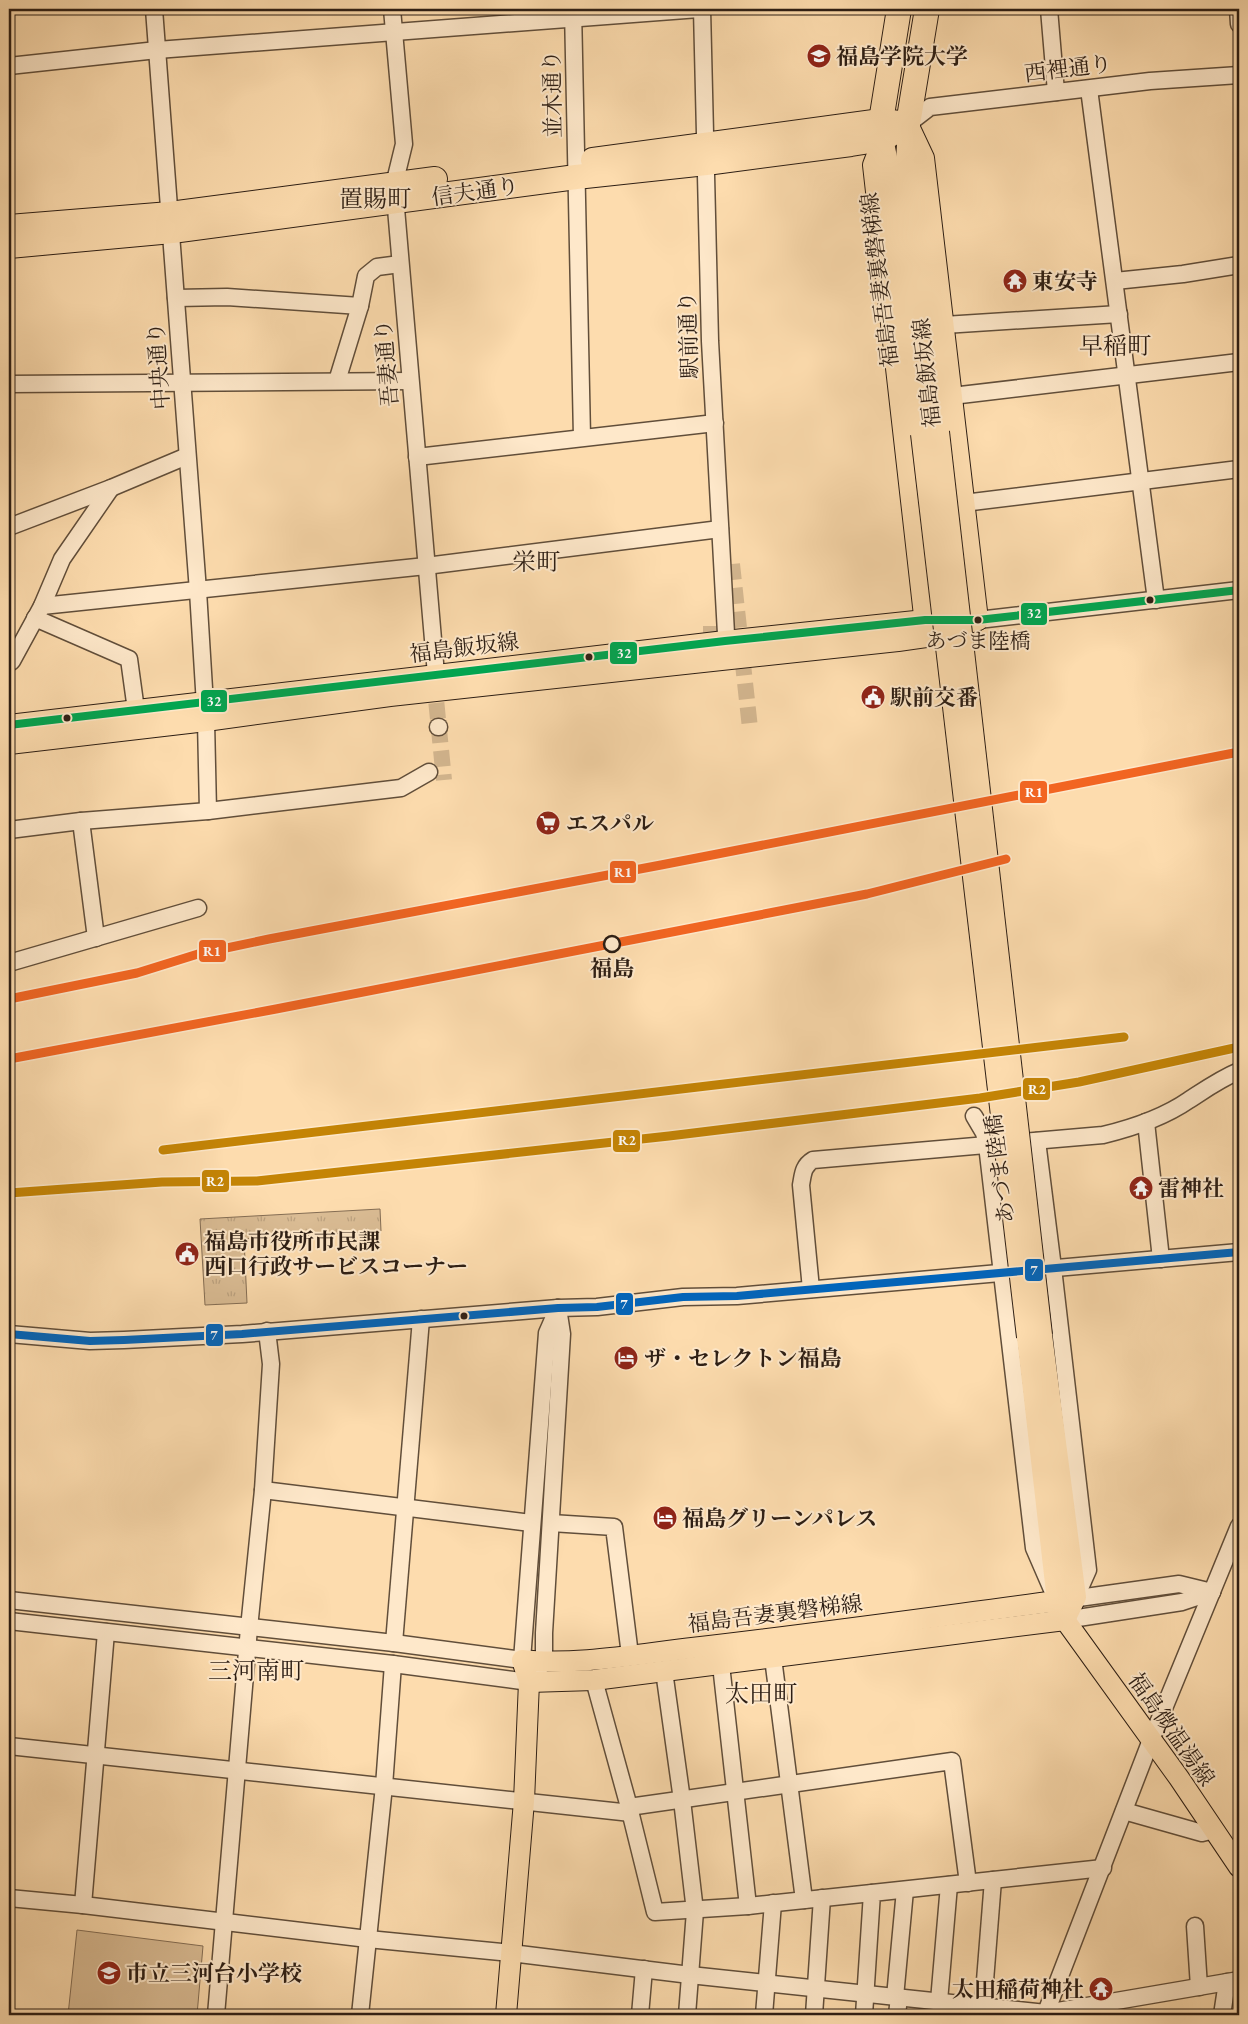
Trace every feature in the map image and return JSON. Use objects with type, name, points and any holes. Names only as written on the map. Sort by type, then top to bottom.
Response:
[{"type":"highway","points":[[882,130],[899,9]]},
{"type":"highway","points":[[908,124],[927,9]]},
{"type":"highway","name":"信夫通り","points":[[9,246],[171,222],[706,154],[882,130],[908,124]]},
{"type":"highway","name":"信夫通り","points":[[9,227],[171,222]]},
{"type":"main road","name":"福島吾妻裏磐梯線","points":[[908,124],[906,161],[930,433]]},
{"type":"main road","name":"福島飯坂線","points":[[9,744],[205,711],[726,650],[925,629],[978,620],[924,158],[908,124]]},
{"type":"main road","name":"福島吾妻裏磐梯線","points":[[882,130],[930,433]]},
{"type":"main road","name":"福島飯坂線","points":[[882,130],[873,165],[925,629]]},
{"type":"main road","name":"あづま陸橋","points":[[930,433],[1066,1599]]},
{"type":"main road","name":"福島飯坂線","points":[[9,725],[136,710],[205,711]]},
{"type":"main road","name":"福島吾妻裏磐梯線","points":[[522,1660],[544,1662],[630,1655],[753,1641],[1066,1599]]},
{"type":"main road","points":[[1065,1620],[1066,1599]]},
{"type":"main road","name":"福島吾妻裏磐梯線","points":[[529,1682],[594,1680],[1065,1620]]},
{"type":"main road","name":"福島微温湯線","points":[[1065,1620],[1239,1867]]},
{"type":"main road","points":[[506,2015],[524,1801],[529,1682],[522,1660]]},
{"type":"street","name":"中央通り","points":[[154,9],[198,591],[205,711],[208,811]]},
{"type":"street","name":"吾妻通り","points":[[392,9],[404,144],[395,193],[437,683]]},
{"type":"street","points":[[9,66],[157,50],[394,31],[573,14],[700,9]]},
{"type":"street","name":"駅前通り","points":[[700,9],[706,154],[710,341],[726,650]]},
{"type":"street","points":[[1048,9],[1056,92]]},
{"type":"street","points":[[1238,9],[1239,24]]},
{"type":"street","name":"並木通り","points":[[573,14],[582,437]]},
{"type":"street","name":"西裡通り","points":[[908,124],[930,107],[1150,81],[1239,75]]},
{"type":"street","points":[[1088,89],[1128,376],[1156,600]]},
{"type":"street","points":[[338,381],[360,306],[366,276],[377,266],[400,264]]},
{"type":"street","points":[[1115,281],[1183,274],[1239,265]]},
{"type":"street","points":[[176,298],[226,297],[360,306]]},
{"type":"street","points":[[944,325],[1119,314]]},
{"type":"street","points":[[952,396],[1239,362]]},
{"type":"street","points":[[9,384],[410,381]]},
{"type":"street","points":[[417,457],[714,423]]},
{"type":"street","points":[[9,527],[111,488],[187,456]]},
{"type":"street","points":[[964,503],[1239,470]]},
{"type":"street","points":[[9,662],[12,661],[38,612],[62,559],[111,488]]},
{"type":"street","points":[[38,612],[198,591],[426,566],[720,529]]},
{"type":"street","points":[[978,620],[1239,590]]},
{"type":"street","points":[[38,612],[129,659],[136,710]]},
{"type":"street","points":[[9,830],[81,821],[208,811],[401,788],[429,772]]},
{"type":"street","points":[[81,821],[96,938]]},
{"type":"street","points":[[9,963],[198,908]]},
{"type":"street","points":[[811,1289],[801,1185],[803,1170],[813,1160],[1102,1135],[1133,1128],[1146,1122],[1188,1101],[1206,1087],[1239,1071]]},
{"type":"street","points":[[974,1116],[984,1132],[987,1145],[1034,1548],[1066,1599]]},
{"type":"street","points":[[1146,1122],[1161,1259]]},
{"type":"street","points":[[1036,1141],[1053,1268],[1088,1570],[1066,1599]]},
{"type":"street","points":[[9,1334],[90,1341],[267,1332],[558,1308],[597,1307],[683,1297],[737,1296],[1239,1252]]},
{"type":"street","points":[[9,1600],[394,1643],[522,1660],[547,1333],[558,1308]]},
{"type":"street","points":[[9,1621],[393,1664],[529,1682],[544,1662],[544,1633],[562,1334],[558,1308]]},
{"type":"street","points":[[394,1643],[421,1319]]},
{"type":"street","points":[[216,2015],[247,1649],[263,1490],[271,1364],[267,1332]]},
{"type":"street","points":[[263,1490],[406,1506],[531,1523]]},
{"type":"street","points":[[551,1523],[614,1527],[630,1655]]},
{"type":"street","points":[[1046,2014],[1151,1740],[1239,1526]]},
{"type":"street","points":[[1066,1599],[1179,1584],[1212,1592]]},
{"type":"street","points":[[1065,1620],[1182,1602],[1212,1592]]},
{"type":"street","points":[[83,1905],[106,1632]]},
{"type":"street","points":[[773,1658],[804,1900]]},
{"type":"street","points":[[360,2015],[384,1786],[393,1664]]},
{"type":"street","points":[[721,1665],[748,1906]]},
{"type":"street","points":[[664,1671],[695,1911],[686,2015]]},
{"type":"street","points":[[594,1680],[630,1810],[655,1912],[695,1911],[872,1894],[1103,1868]]},
{"type":"street","points":[[9,1746],[95,1757],[630,1810],[682,1800],[952,1761],[968,1883]]},
{"type":"street","points":[[1124,1811],[1202,1833],[1214,1830]]},
{"type":"street","points":[[985,2009],[993,1880]]},
{"type":"street","points":[[941,2006],[949,1885]]},
{"type":"street","points":[[897,2015],[905,1890]]},
{"type":"street","points":[[864,2015],[872,1894]]},
{"type":"street","points":[[9,1898],[897,1997],[941,2006],[1046,2014],[1233,1981],[1222,2015]]},
{"type":"street","points":[[814,2015],[822,1898]]},
{"type":"street","points":[[764,2015],[773,1903]]},
{"type":"street","points":[[1195,1926],[1199,1987]]},
{"type":"street","points":[[640,2015],[644,1969]]},
{"type":"green space","points":[[380,1209],[381,1231],[244,1239],[247,1303],[205,1305],[200,1219]]},
{"type":"green space","points":[[77,1930],[203,1946],[197,2015],[68,2015]]},
{"type":"tunnel","points":[[732,564],[750,728]]},
{"type":"tunnel","points":[[711,626],[711,634]]},
{"type":"tunnel","points":[[419,651],[445,647]]},
{"type":"tunnel","points":[[434,679],[444,780]]},
{"type":"railway","points":[[686,860],[1239,752]]},
{"type":"railway","points":[[699,926],[867,894],[1006,859]]},
{"type":"railway","points":[[9,999],[137,973],[198,954],[269,939],[661,865]]},
{"type":"railway","points":[[550,956],[676,930]]},
{"type":"transit line","name":"32","points":[[9,725],[725,641],[925,620],[978,620],[1239,590]]},
{"type":"transit line","name":"R1","points":[[9,999],[137,973],[198,954],[269,939],[661,865],[1239,752]]},
{"type":"transit line","name":"R1","points":[[9,1059],[867,894],[1006,859]]},
{"type":"transit line","name":"R2","points":[[163,1150],[1124,1037]]},
{"type":"transit line","name":"R2","points":[[9,1193],[162,1182],[257,1181],[669,1136],[980,1098],[1079,1082],[1239,1047]]},
{"type":"transit line","name":"7","points":[[9,1334],[90,1341],[242,1334],[558,1308],[597,1307],[683,1297],[737,1296],[1239,1252]]},
{"type":"place","name":"福島学院大学","points":[[819,56]]},
{"type":"place","name":"東安寺","points":[[1015,281]]},
{"type":"place","name":"あづま陸橋","points":[[978,620]]},
{"type":"place","name":"駅前交番","points":[[873,697]]},
{"type":"place","name":"エスパル","points":[[548,823]]},
{"type":"place","name":"福島","points":[[612,944]]},
{"type":"place","name":"雷神社","points":[[1141,1188]]},
{"type":"place","name":"福島市役所市民課 西口行政サービスコーナー","points":[[187,1254]]},
{"type":"place","name":"ザ・セレクトン福島","points":[[626,1358]]},
{"type":"place","name":"福島グリーンパレス","points":[[665,1518]]},
{"type":"place","name":"市立三河台小学校","points":[[109,1973]]},
{"type":"place","name":"太田稲荷神社","points":[[1101,1989]]},
{"type":"district","name":"置賜町","points":[[375,199]]},
{"type":"district","name":"早稲町","points":[[1115,346]]},
{"type":"district","name":"栄町","points":[[536,562]]},
{"type":"district","name":"三河南町","points":[[256,1671]]},
{"type":"district","name":"太田町","points":[[761,1694]]}]
